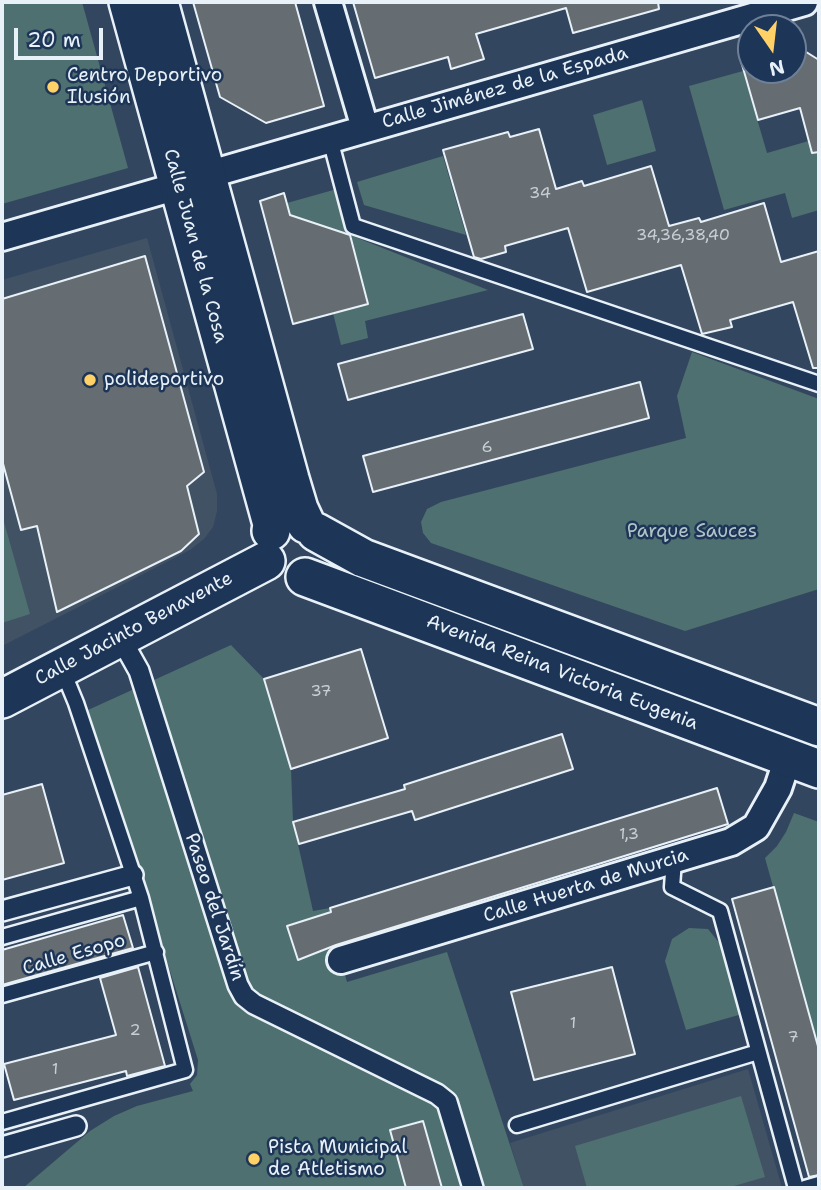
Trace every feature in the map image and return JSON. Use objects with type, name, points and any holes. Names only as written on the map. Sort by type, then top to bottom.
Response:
[{"type":"main road","name":"Calle Juan de la Cosa","points":[[128,2],[193,181],[290,479],[299,509],[290,537],[272,524],[193,181],[159,2]]},
{"type":"main road","points":[[290,479],[309,506],[363,558]]},
{"type":"main road","name":"Avenida Reina Victoria Eugenia","points":[[804,764],[305,577],[282,577],[272,570],[290,537],[363,558],[819,727]]},
{"type":"main road","name":"Calle Jacinto Benavente","points":[[2,699],[120,637],[290,537]]},
{"type":"street","points":[[328,2],[365,128]]},
{"type":"street","name":"Calle Jiménez de la Espada","points":[[2,237],[365,128],[804,2]]},
{"type":"street","name":"Paseo del Jardín","points":[[120,637],[139,671],[238,985],[244,996],[254,1004],[437,1094],[447,1102],[473,1188]]},
{"type":"street","name":"Calle Huerta de Murcia","points":[[341,960],[732,842],[756,827],[778,788],[804,764]]},
{"type":"street","points":[[2,911],[134,875]]},
{"type":"street","points":[[2,1147],[76,1126]]},
{"type":"lane","points":[[330,139],[353,226],[819,384]]},
{"type":"lane","points":[[2,1122],[185,1070],[134,875],[76,703],[61,668]]},
{"type":"lane","points":[[674,860],[672,887],[720,911],[796,1188]]},
{"type":"lane","name":"Calle Esopo","points":[[2,937],[141,898]]},
{"type":"lane","name":"Calle Esopo","points":[[2,995],[156,952]]},
{"type":"lane","points":[[517,1125],[758,1052]]},
{"type":"lane","points":[[805,1188],[819,1185]]},
{"type":"shaded area","name":"polideportivo","points":[[147,238],[217,494],[213,527],[204,539],[190,550],[2,646],[2,280]]},
{"type":"shaded area","points":[[748,1069],[782,1188],[524,1188],[510,1143]]},
{"type":"green space","name":"Centro Deportivo Ilusión","points":[[2,2],[82,2],[128,168],[2,204]]},
{"type":"green space","points":[[737,73],[737,84],[747,84],[767,153],[819,138],[819,210],[792,218],[785,193],[724,210],[689,86]]},
{"type":"green space","points":[[642,100],[656,151],[607,165],[593,115]]},
{"type":"green space","points":[[443,156],[466,235],[364,205],[357,182]]},
{"type":"green space","points":[[337,189],[350,235],[290,215],[287,203]]},
{"type":"green space","points":[[350,235],[488,290],[365,321],[368,338],[341,345],[333,313],[368,304]]},
{"type":"green space","name":"Parque Sauces","points":[[692,352],[819,399],[819,589],[685,631],[431,543],[423,533],[421,522],[427,509],[441,502],[686,438],[677,396]]},
{"type":"green space","points":[[2,515],[30,614],[2,623]]},
{"type":"green space","points":[[231,645],[264,679],[291,769],[293,822],[313,911],[330,908],[341,945],[341,960],[347,982],[447,952],[524,1188],[23,1188],[90,1131],[114,1116],[137,1106],[193,1091],[190,1084],[197,1075],[198,1060],[88,710]]},
{"type":"green space","points":[[794,813],[819,822],[819,1050],[765,858],[777,846]]},
{"type":"green space","points":[[689,928],[708,929],[721,945],[742,1014],[686,1030],[665,961],[672,939]]},
{"type":"green space","points":[[741,1096],[765,1177],[727,1188],[587,1188],[575,1146]]},
{"type":"building","points":[[193,2],[295,2],[324,106],[266,123],[220,97]]},
{"type":"building","points":[[353,2],[658,2],[659,9],[573,33],[566,8],[476,34],[484,59],[451,69],[448,57],[375,78]]},
{"type":"building","points":[[807,52],[819,60],[819,152],[812,153],[800,108],[758,120],[748,84],[807,84]]},
{"type":"building","points":[[539,129],[556,189],[582,181],[584,186],[651,166],[669,226],[699,218],[701,222],[764,203],[781,262],[819,251],[819,368],[813,368],[793,302],[730,320],[732,327],[702,334],[681,265],[587,292],[568,228],[505,246],[506,252],[481,259],[474,257],[443,150],[508,132],[510,137]]},
{"type":"building","points":[[284,193],[290,215],[350,235],[368,304],[293,324],[260,201]]},
{"type":"building","name":"polideportivo","points":[[145,256],[204,472],[187,486],[199,534],[181,551],[57,612],[37,526],[21,530],[2,460],[2,299]]},
{"type":"building","points":[[523,314],[533,349],[348,400],[338,364]]},
{"type":"building","points":[[640,382],[649,418],[373,492],[363,456]]},
{"type":"building","points":[[361,649],[388,738],[291,769],[264,679]]},
{"type":"building","points":[[562,734],[573,769],[415,820],[412,811],[299,844],[293,822],[405,789],[404,785]]},
{"type":"building","points":[[42,784],[64,863],[2,880],[2,795]]},
{"type":"building","points":[[717,788],[728,824],[336,945],[298,960],[287,926],[331,912],[330,908]]},
{"type":"building","points":[[774,887],[819,1050],[819,1175],[809,1177],[732,899]]},
{"type":"building","points":[[123,915],[133,948],[2,985],[2,950]]},
{"type":"building","points":[[138,967],[165,1066],[127,1076],[126,1071],[14,1100],[4,1064],[116,1035],[100,978]]},
{"type":"building","points":[[612,967],[635,1054],[534,1080],[511,992]]},
{"type":"building","points":[[423,1121],[442,1188],[406,1188],[390,1130]]},
{"type":"place","name":"Centro Deportivo Ilusión","points":[[53,87]]},
{"type":"place","name":"polideportivo","points":[[90,380]]},
{"type":"place","name":"Pista Municipal de Atletismo","points":[[254,1159]]}]
